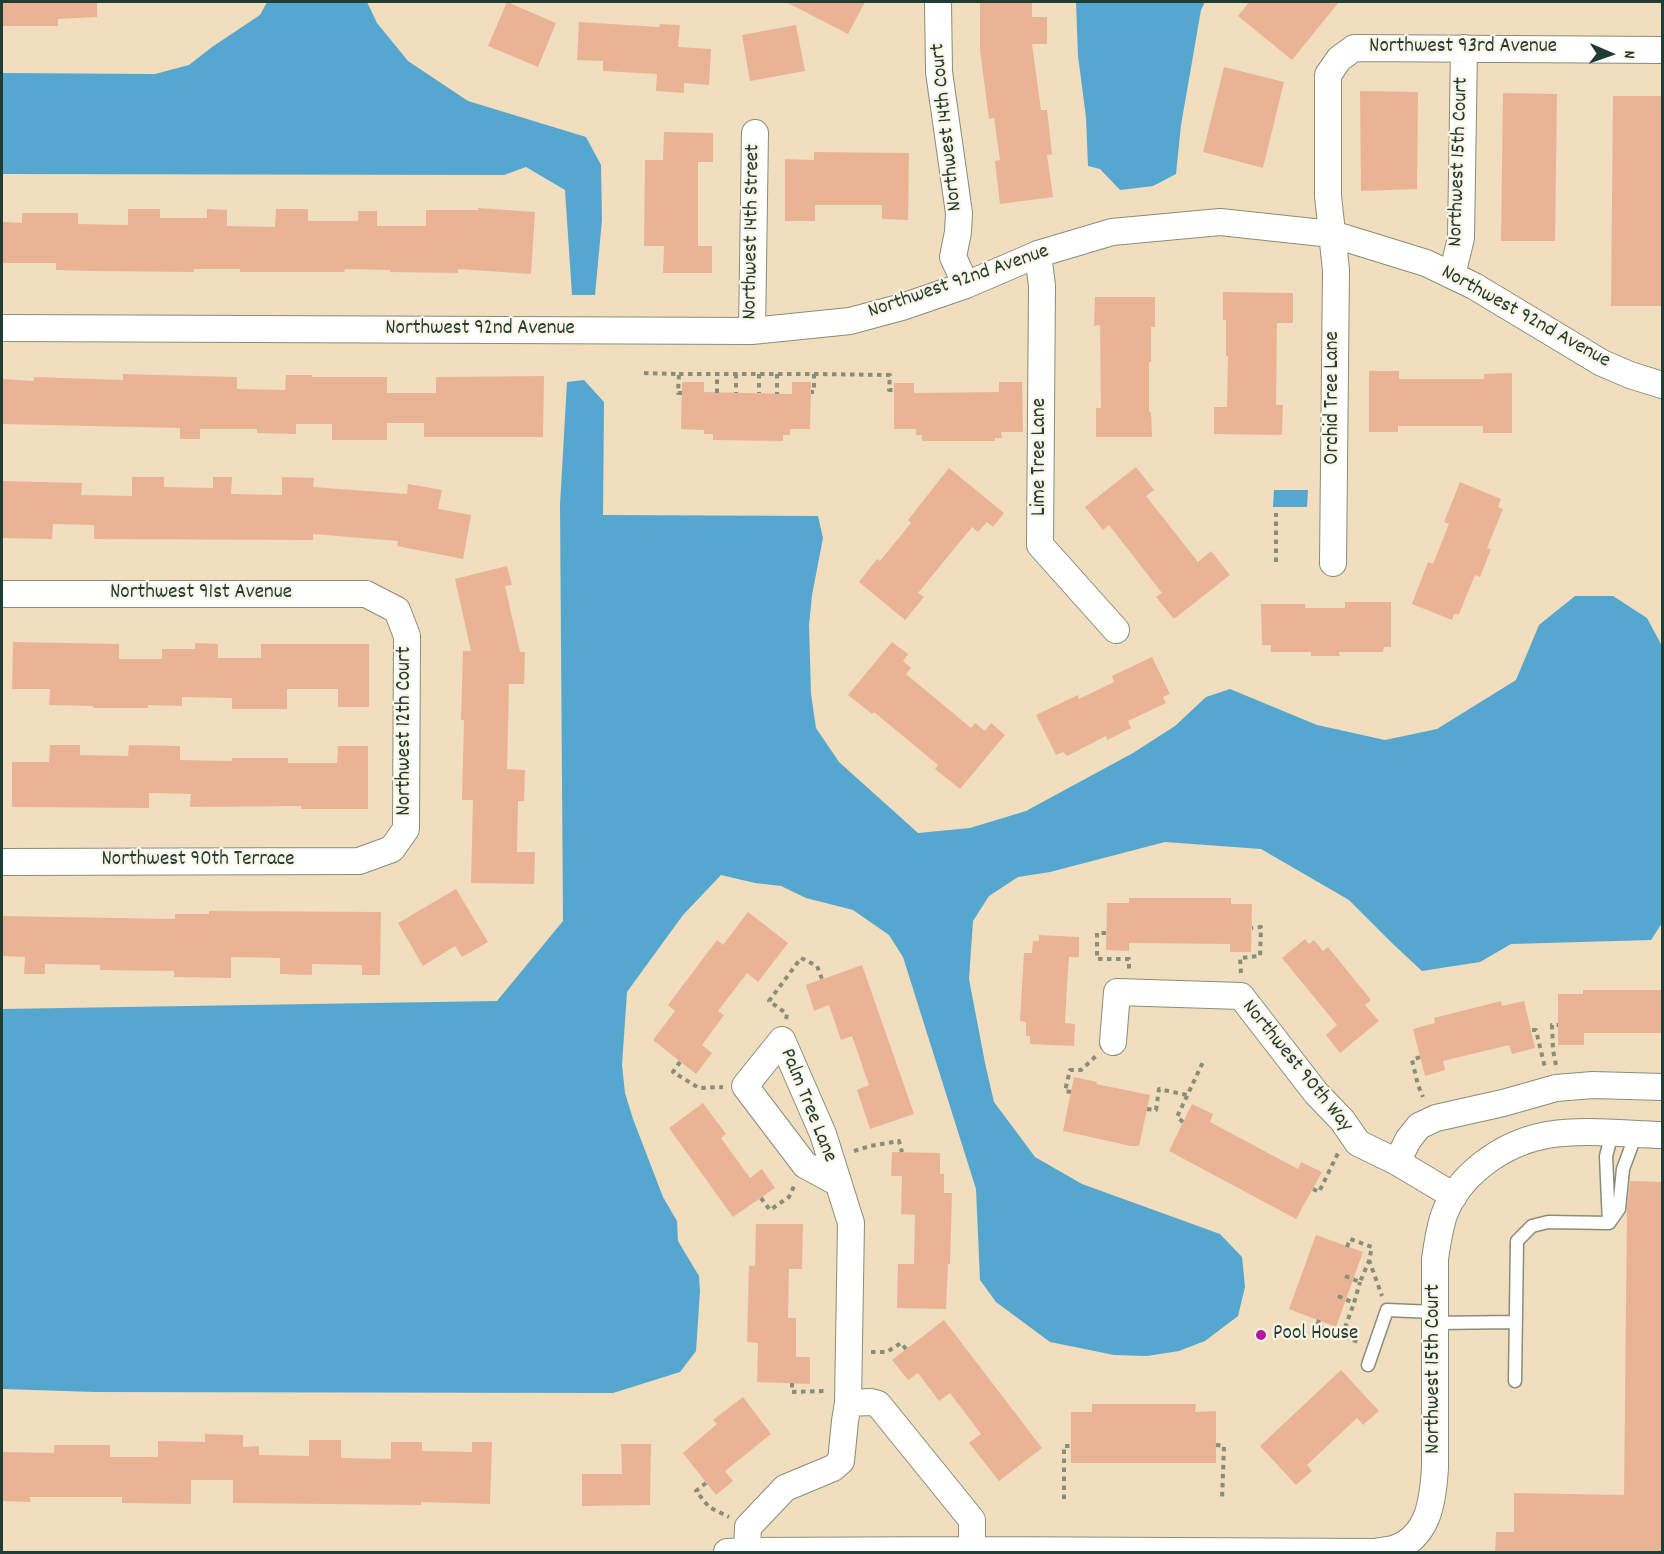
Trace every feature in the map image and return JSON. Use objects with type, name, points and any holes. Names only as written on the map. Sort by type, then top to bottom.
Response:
[{"type":"street","name":"Northwest 14th Court","points":[[938,2],[939,72],[959,213],[953,257],[966,285]]},
{"type":"street","name":"Northwest 93rd Avenue","points":[[1339,58],[1354,48],[1662,50]]},
{"type":"street","name":"Northwest 15th Court","points":[[1452,275],[1461,238],[1464,48]]},
{"type":"street","name":"Orchid Tree Lane","points":[[1333,562],[1336,270],[1328,196],[1328,75],[1339,58]]},
{"type":"street","name":"Northwest 14th Street","points":[[752,330],[754,133]]},
{"type":"street","name":"Northwest 92nd Avenue","points":[[2,328],[752,330],[850,321],[902,307],[966,285],[1038,254],[1112,232],[1220,222],[1332,234],[1426,263],[1474,286],[1602,363],[1662,385]]},
{"type":"street","name":"Lime Tree Lane","points":[[1038,254],[1042,286],[1040,545],[1116,630]]},
{"type":"street","name":"Northwest 91st Avenue","points":[[2,594],[366,594],[397,609]]},
{"type":"street","name":"Northwest 12th Court","points":[[392,849],[406,829],[407,636],[397,609]]},
{"type":"street","name":"Northwest 90th Terrace","points":[[2,862],[359,861],[392,849]]},
{"type":"street","name":"Northwest 90th Way","points":[[1123,992],[1241,996],[1317,1093],[1342,1120],[1358,1143],[1397,1162],[1454,1196]]},
{"type":"street","points":[[1113,1042],[1123,992]]},
{"type":"street","name":"Palm Tree Lane","points":[[741,1543],[785,1488],[833,1468],[841,1461],[848,1396],[851,1223],[823,1134],[782,1041],[745,1086],[805,1165],[838,1183]]},
{"type":"street","points":[[1397,1162],[1408,1140],[1419,1126],[1431,1120],[1555,1089],[1593,1085],[1662,1087]]},
{"type":"street","name":"Northwest 15th Court","points":[[972,1550],[1374,1552],[1395,1548],[1412,1538],[1426,1520],[1433,1494],[1436,1259],[1444,1216],[1454,1196],[1467,1179],[1488,1160],[1504,1149],[1527,1140],[1566,1133],[1662,1135]]},
{"type":"street","points":[[741,1543],[972,1550],[972,1520],[878,1404],[848,1396]]},
{"type":"lane","points":[[1609,1223],[1606,1156],[1624,1134]]},
{"type":"lane","points":[[1609,1223],[1619,1209],[1624,1134]]},
{"type":"lane","points":[[1515,1381],[1517,1241],[1532,1226],[1548,1222],[1609,1223]]},
{"type":"lane","points":[[1368,1365],[1387,1310],[1434,1318],[1515,1322]]},
{"type":"path","points":[[644,373],[890,375],[890,390],[894,390]]},
{"type":"path","points":[[679,374],[678,393],[682,393]]},
{"type":"path","points":[[717,374],[717,393]]},
{"type":"path","points":[[736,374],[736,393]]},
{"type":"path","points":[[759,374],[759,393]]},
{"type":"path","points":[[777,374],[777,394]]},
{"type":"path","points":[[811,392],[814,392],[814,374]]},
{"type":"path","points":[[1276,513],[1276,562]]},
{"type":"path","points":[[1241,996],[1240,958],[1260,956],[1261,927],[1252,928]]},
{"type":"path","points":[[1106,933],[1097,933],[1097,959],[1129,959],[1123,992]]},
{"type":"path","points":[[782,1041],[787,1014],[769,1001],[801,958],[818,966],[822,979]]},
{"type":"path","points":[[1555,1089],[1552,1025],[1558,1025]]},
{"type":"path","points":[[1532,1030],[1536,1030],[1555,1089]]},
{"type":"path","points":[[1071,1092],[1065,1091],[1070,1070],[1081,1070],[1113,1042]]},
{"type":"path","points":[[1420,1058],[1412,1060],[1431,1120]]},
{"type":"path","points":[[680,1062],[673,1072],[699,1088],[745,1086]]},
{"type":"path","points":[[1183,1122],[1177,1117],[1203,1062]]},
{"type":"path","points":[[1147,1109],[1156,1110],[1159,1089],[1187,1095]]},
{"type":"path","points":[[830,1158],[870,1146],[899,1142],[902,1152]]},
{"type":"path","points":[[1313,1189],[1319,1192],[1340,1148]]},
{"type":"path","points":[[761,1198],[770,1210],[789,1197],[805,1165]]},
{"type":"path","points":[[1342,1336],[1372,1248],[1350,1239],[1347,1247]]},
{"type":"path","points":[[1369,1260],[1387,1310]]},
{"type":"path","points":[[1345,1276],[1360,1282]]},
{"type":"path","points":[[1338,1296],[1354,1303]]},
{"type":"path","points":[[1319,1320],[1317,1326],[1374,1348]]},
{"type":"path","points":[[849,1352],[887,1352],[901,1343],[906,1349]]},
{"type":"path","points":[[792,1383],[792,1392],[848,1396]]},
{"type":"path","points":[[1216,1445],[1224,1446],[1222,1499]]},
{"type":"path","points":[[1064,1499],[1064,1446],[1071,1446]]},
{"type":"path","points":[[706,1483],[696,1491],[741,1543]]},
{"type":"water","points":[[267,2],[367,2],[377,23],[408,61],[468,101],[586,137],[601,165],[602,220],[595,295],[572,295],[565,190],[526,167],[504,175],[2,174],[2,73],[155,74],[189,65],[260,15]]},
{"type":"water","points":[[1076,2],[1205,2],[1201,10],[1181,125],[1176,174],[1153,186],[1120,190],[1100,169],[1088,166],[1086,117],[1078,56]]},
{"type":"water","points":[[584,380],[604,402],[603,515],[818,516],[823,538],[812,595],[809,625],[811,694],[816,728],[839,762],[918,833],[970,828],[1026,811],[1133,753],[1175,726],[1206,697],[1230,689],[1317,725],[1385,740],[1437,729],[1516,680],[1539,625],[1575,596],[1613,596],[1647,618],[1662,646],[1662,923],[1651,940],[1511,944],[1480,962],[1422,971],[1349,900],[1261,849],[1165,842],[1050,872],[1018,877],[989,896],[973,921],[969,979],[994,1102],[1035,1157],[1082,1184],[1220,1234],[1242,1257],[1245,1287],[1238,1316],[1205,1341],[1179,1351],[1147,1356],[1114,1355],[1050,1342],[996,1302],[980,1280],[976,1189],[903,957],[889,935],[853,910],[806,898],[781,886],[721,875],[683,915],[627,992],[622,1065],[625,1093],[663,1197],[677,1221],[678,1241],[699,1276],[696,1351],[680,1372],[613,1393],[96,1392],[2,1389],[2,1009],[497,1001],[563,921],[560,505],[567,382]]},
{"type":"water","points":[[1274,490],[1308,490],[1307,507],[1273,507]]},
{"type":"building","points":[[3,2],[97,2],[97,17],[58,19],[58,26],[2,26]]},
{"type":"building","points":[[507,2],[556,23],[538,67],[488,46]]},
{"type":"building","points":[[786,2],[865,2],[848,34]]},
{"type":"building","points":[[980,2],[1032,2],[1032,17],[1047,17],[1047,44],[1032,44],[1041,110],[1047,110],[1052,154],[1047,155],[1053,197],[1000,204],[995,161],[1000,160],[994,118],[989,119],[980,50]]},
{"type":"building","points":[[1249,2],[1339,2],[1292,60],[1238,16]]},
{"type":"building","points":[[579,22],[659,27],[660,24],[680,25],[678,47],[711,49],[709,85],[684,83],[684,93],[656,91],[657,74],[603,71],[603,61],[577,60]]},
{"type":"building","points":[[796,25],[805,71],[750,81],[742,35]]},
{"type":"building","points":[[1224,67],[1284,82],[1263,168],[1203,152]]},
{"type":"building","points":[[1360,91],[1418,92],[1417,189],[1361,191]]},
{"type":"building","points":[[1503,93],[1557,94],[1555,241],[1501,241]]},
{"type":"building","points":[[1613,96],[1662,96],[1662,306],[1611,306]]},
{"type":"building","points":[[664,132],[713,133],[713,162],[698,162],[698,246],[712,246],[712,273],[663,273],[664,246],[644,246],[645,160],[663,160]]},
{"type":"building","points":[[814,152],[909,153],[908,220],[882,219],[882,205],[815,205],[815,221],[785,221],[785,159],[814,160]]},
{"type":"building","points":[[478,208],[535,212],[531,274],[458,269],[458,273],[345,269],[344,272],[240,272],[240,269],[194,269],[194,272],[91,271],[56,270],[56,263],[2,263],[2,222],[22,223],[22,213],[78,213],[78,224],[128,225],[128,209],[160,209],[160,218],[207,218],[207,209],[227,210],[227,226],[275,227],[276,209],[308,209],[308,221],[358,221],[358,211],[377,211],[377,226],[426,226],[426,210],[478,210]]},
{"type":"building","points":[[1223,292],[1293,293],[1293,323],[1277,323],[1276,405],[1283,405],[1282,435],[1214,434],[1214,407],[1227,407],[1228,356],[1226,356],[1226,320],[1223,320]]},
{"type":"building","points":[[1095,297],[1155,297],[1155,327],[1151,327],[1151,362],[1149,362],[1149,412],[1151,412],[1152,437],[1096,437],[1096,408],[1101,408],[1100,325],[1094,326]]},
{"type":"building","points":[[1369,371],[1399,371],[1399,379],[1484,379],[1484,374],[1512,373],[1512,433],[1483,433],[1483,426],[1398,426],[1398,432],[1369,432]]},
{"type":"building","points":[[123,374],[237,377],[237,389],[285,390],[286,375],[387,377],[387,393],[436,393],[436,377],[544,376],[543,437],[424,437],[424,423],[387,423],[387,440],[332,440],[332,424],[296,424],[296,434],[257,433],[257,429],[200,429],[200,439],[180,439],[180,428],[2,424],[2,379],[34,381],[34,377],[123,380]]},
{"type":"building","points":[[682,382],[704,382],[704,392],[792,394],[792,382],[811,382],[810,429],[790,429],[790,435],[783,435],[783,441],[713,440],[713,434],[704,434],[704,430],[681,429]]},
{"type":"building","points":[[999,382],[1022,382],[1023,432],[1001,432],[1002,438],[995,438],[995,441],[922,441],[922,435],[916,435],[916,429],[894,429],[894,383],[914,383],[914,393],[999,392]]},
{"type":"building","points":[[1136,467],[1154,490],[1146,496],[1198,562],[1211,551],[1230,575],[1174,619],[1156,597],[1162,593],[1109,525],[1103,530],[1085,507]]},
{"type":"building","points":[[949,468],[1004,513],[993,527],[987,522],[978,532],[972,527],[918,593],[924,597],[905,620],[859,582],[877,559],[880,561],[911,523],[908,520]]},
{"type":"building","points":[[132,477],[164,477],[164,487],[213,488],[213,477],[232,477],[231,494],[282,495],[282,477],[314,478],[313,487],[407,494],[408,484],[442,490],[438,509],[471,515],[463,559],[397,546],[398,541],[313,534],[313,540],[94,539],[94,525],[53,524],[52,539],[2,538],[2,481],[82,483],[81,495],[132,496]]},
{"type":"building","points":[[1460,482],[1501,499],[1498,507],[1503,509],[1487,548],[1491,549],[1480,577],[1475,575],[1459,614],[1454,614],[1452,620],[1412,604],[1428,562],[1433,564],[1449,524],[1444,522]]},
{"type":"building","points":[[507,566],[512,585],[505,586],[520,652],[525,652],[524,684],[509,684],[507,769],[525,770],[524,801],[518,801],[517,852],[535,852],[534,884],[471,883],[473,800],[462,800],[463,651],[471,651],[455,579]]},
{"type":"building","points":[[1345,602],[1391,602],[1391,647],[1384,647],[1383,652],[1339,652],[1340,656],[1311,656],[1311,652],[1271,652],[1271,645],[1262,645],[1261,604],[1305,604],[1305,608],[1345,608]]},
{"type":"building","points":[[13,642],[119,644],[119,659],[162,659],[162,649],[195,649],[195,643],[218,644],[218,658],[261,658],[261,644],[369,644],[369,707],[338,707],[338,689],[287,689],[287,709],[232,709],[232,698],[182,697],[182,706],[93,708],[93,706],[49,705],[50,689],[12,689]]},
{"type":"building","points":[[892,642],[908,654],[903,661],[911,668],[906,674],[971,728],[975,723],[985,731],[991,723],[1005,735],[960,789],[935,769],[938,765],[874,712],[872,714],[848,695]]},
{"type":"building","points":[[1152,657],[1170,694],[1163,697],[1166,703],[1128,721],[1131,728],[1107,740],[1106,736],[1067,756],[1063,752],[1056,755],[1036,715],[1078,695],[1079,699],[1114,682],[1112,676]]},
{"type":"building","points":[[50,745],[80,745],[80,755],[128,756],[129,745],[180,746],[180,760],[232,761],[232,758],[288,758],[288,763],[337,763],[338,746],[368,746],[368,809],[301,809],[301,806],[190,807],[191,794],[149,793],[149,808],[12,807],[12,762],[49,762]]},
{"type":"building","points":[[456,889],[488,942],[462,957],[455,946],[423,966],[398,923]]},
{"type":"building","points":[[1129,898],[1231,898],[1231,904],[1252,904],[1251,952],[1230,952],[1230,944],[1129,943],[1129,951],[1106,950],[1107,903],[1129,903]]},
{"type":"building","points":[[209,911],[381,912],[380,975],[362,975],[362,965],[312,964],[312,975],[280,974],[280,958],[231,957],[231,978],[174,977],[174,971],[100,970],[100,965],[45,964],[45,974],[24,974],[25,957],[2,956],[2,916],[175,919],[175,914],[209,914]]},
{"type":"building","points":[[748,912],[788,943],[758,982],[747,973],[718,1011],[724,1015],[702,1045],[712,1053],[696,1074],[653,1040],[675,1011],[668,1005],[717,940],[723,945]]},
{"type":"building","points":[[1039,935],[1079,937],[1079,957],[1069,957],[1065,1023],[1075,1024],[1074,1046],[1030,1044],[1030,1036],[1026,1036],[1026,1022],[1020,1021],[1024,953],[1032,953],[1033,941],[1039,941]]},
{"type":"building","points":[[1305,939],[1309,944],[1314,940],[1323,951],[1328,947],[1371,1000],[1365,1005],[1379,1021],[1340,1053],[1326,1035],[1337,1025],[1282,958]]},
{"type":"building","points":[[862,965],[914,1114],[870,1129],[857,1090],[869,1085],[852,1036],[841,1040],[829,1005],[814,1011],[806,985]]},
{"type":"building","points":[[1583,990],[1662,990],[1662,1033],[1584,1033],[1584,1045],[1558,1045],[1558,994],[1583,994]]},
{"type":"building","points":[[1501,1001],[1502,1006],[1524,1001],[1535,1048],[1512,1054],[1509,1045],[1443,1061],[1445,1070],[1425,1076],[1413,1029],[1435,1023],[1434,1018]]},
{"type":"building","points":[[1074,1077],[1150,1095],[1139,1146],[1063,1131]]},
{"type":"building","points":[[703,1103],[726,1134],[721,1138],[750,1178],[762,1169],[775,1188],[733,1217],[669,1128]]},
{"type":"building","points":[[1192,1104],[1213,1114],[1210,1122],[1298,1169],[1301,1162],[1322,1172],[1296,1219],[1169,1151]]},
{"type":"building","points":[[892,1152],[940,1153],[940,1174],[944,1174],[944,1193],[952,1193],[946,1309],[897,1308],[898,1264],[914,1264],[915,1215],[901,1214],[902,1176],[891,1176]]},
{"type":"building","points":[[1630,1181],[1662,1182],[1662,1552],[1495,1552],[1496,1532],[1514,1532],[1514,1493],[1624,1495],[1627,1208]]},
{"type":"building","points":[[756,1224],[803,1224],[802,1269],[789,1269],[788,1318],[796,1318],[796,1357],[810,1357],[810,1384],[757,1382],[758,1343],[747,1342],[749,1266],[755,1266]]},
{"type":"building","points":[[1316,1235],[1363,1252],[1336,1327],[1289,1309]]},
{"type":"building","points":[[944,1320],[1042,1448],[999,1481],[969,1443],[981,1434],[950,1393],[939,1401],[918,1373],[908,1380],[892,1360]]},
{"type":"building","points":[[1341,1370],[1379,1411],[1363,1425],[1357,1418],[1307,1465],[1312,1471],[1296,1485],[1260,1446]]},
{"type":"building","points":[[743,1397],[771,1434],[725,1471],[733,1481],[716,1495],[683,1453],[717,1424],[713,1420]]},
{"type":"building","points":[[1092,1404],[1196,1404],[1195,1412],[1216,1411],[1216,1463],[1071,1463],[1071,1412],[1092,1412]]},
{"type":"building","points":[[205,1434],[243,1435],[243,1447],[259,1446],[259,1455],[309,1456],[309,1440],[341,1440],[341,1458],[391,1459],[391,1442],[422,1442],[422,1451],[472,1452],[472,1442],[492,1442],[490,1504],[233,1503],[233,1480],[191,1480],[191,1504],[122,1503],[122,1497],[30,1497],[30,1502],[2,1501],[2,1452],[54,1453],[54,1445],[110,1445],[110,1457],[158,1457],[158,1441],[205,1442]]},
{"type":"building","points":[[621,1444],[651,1444],[650,1505],[582,1506],[582,1474],[622,1474]]},
{"type":"place","name":"Pool House","points":[[1261,1335]]}]
